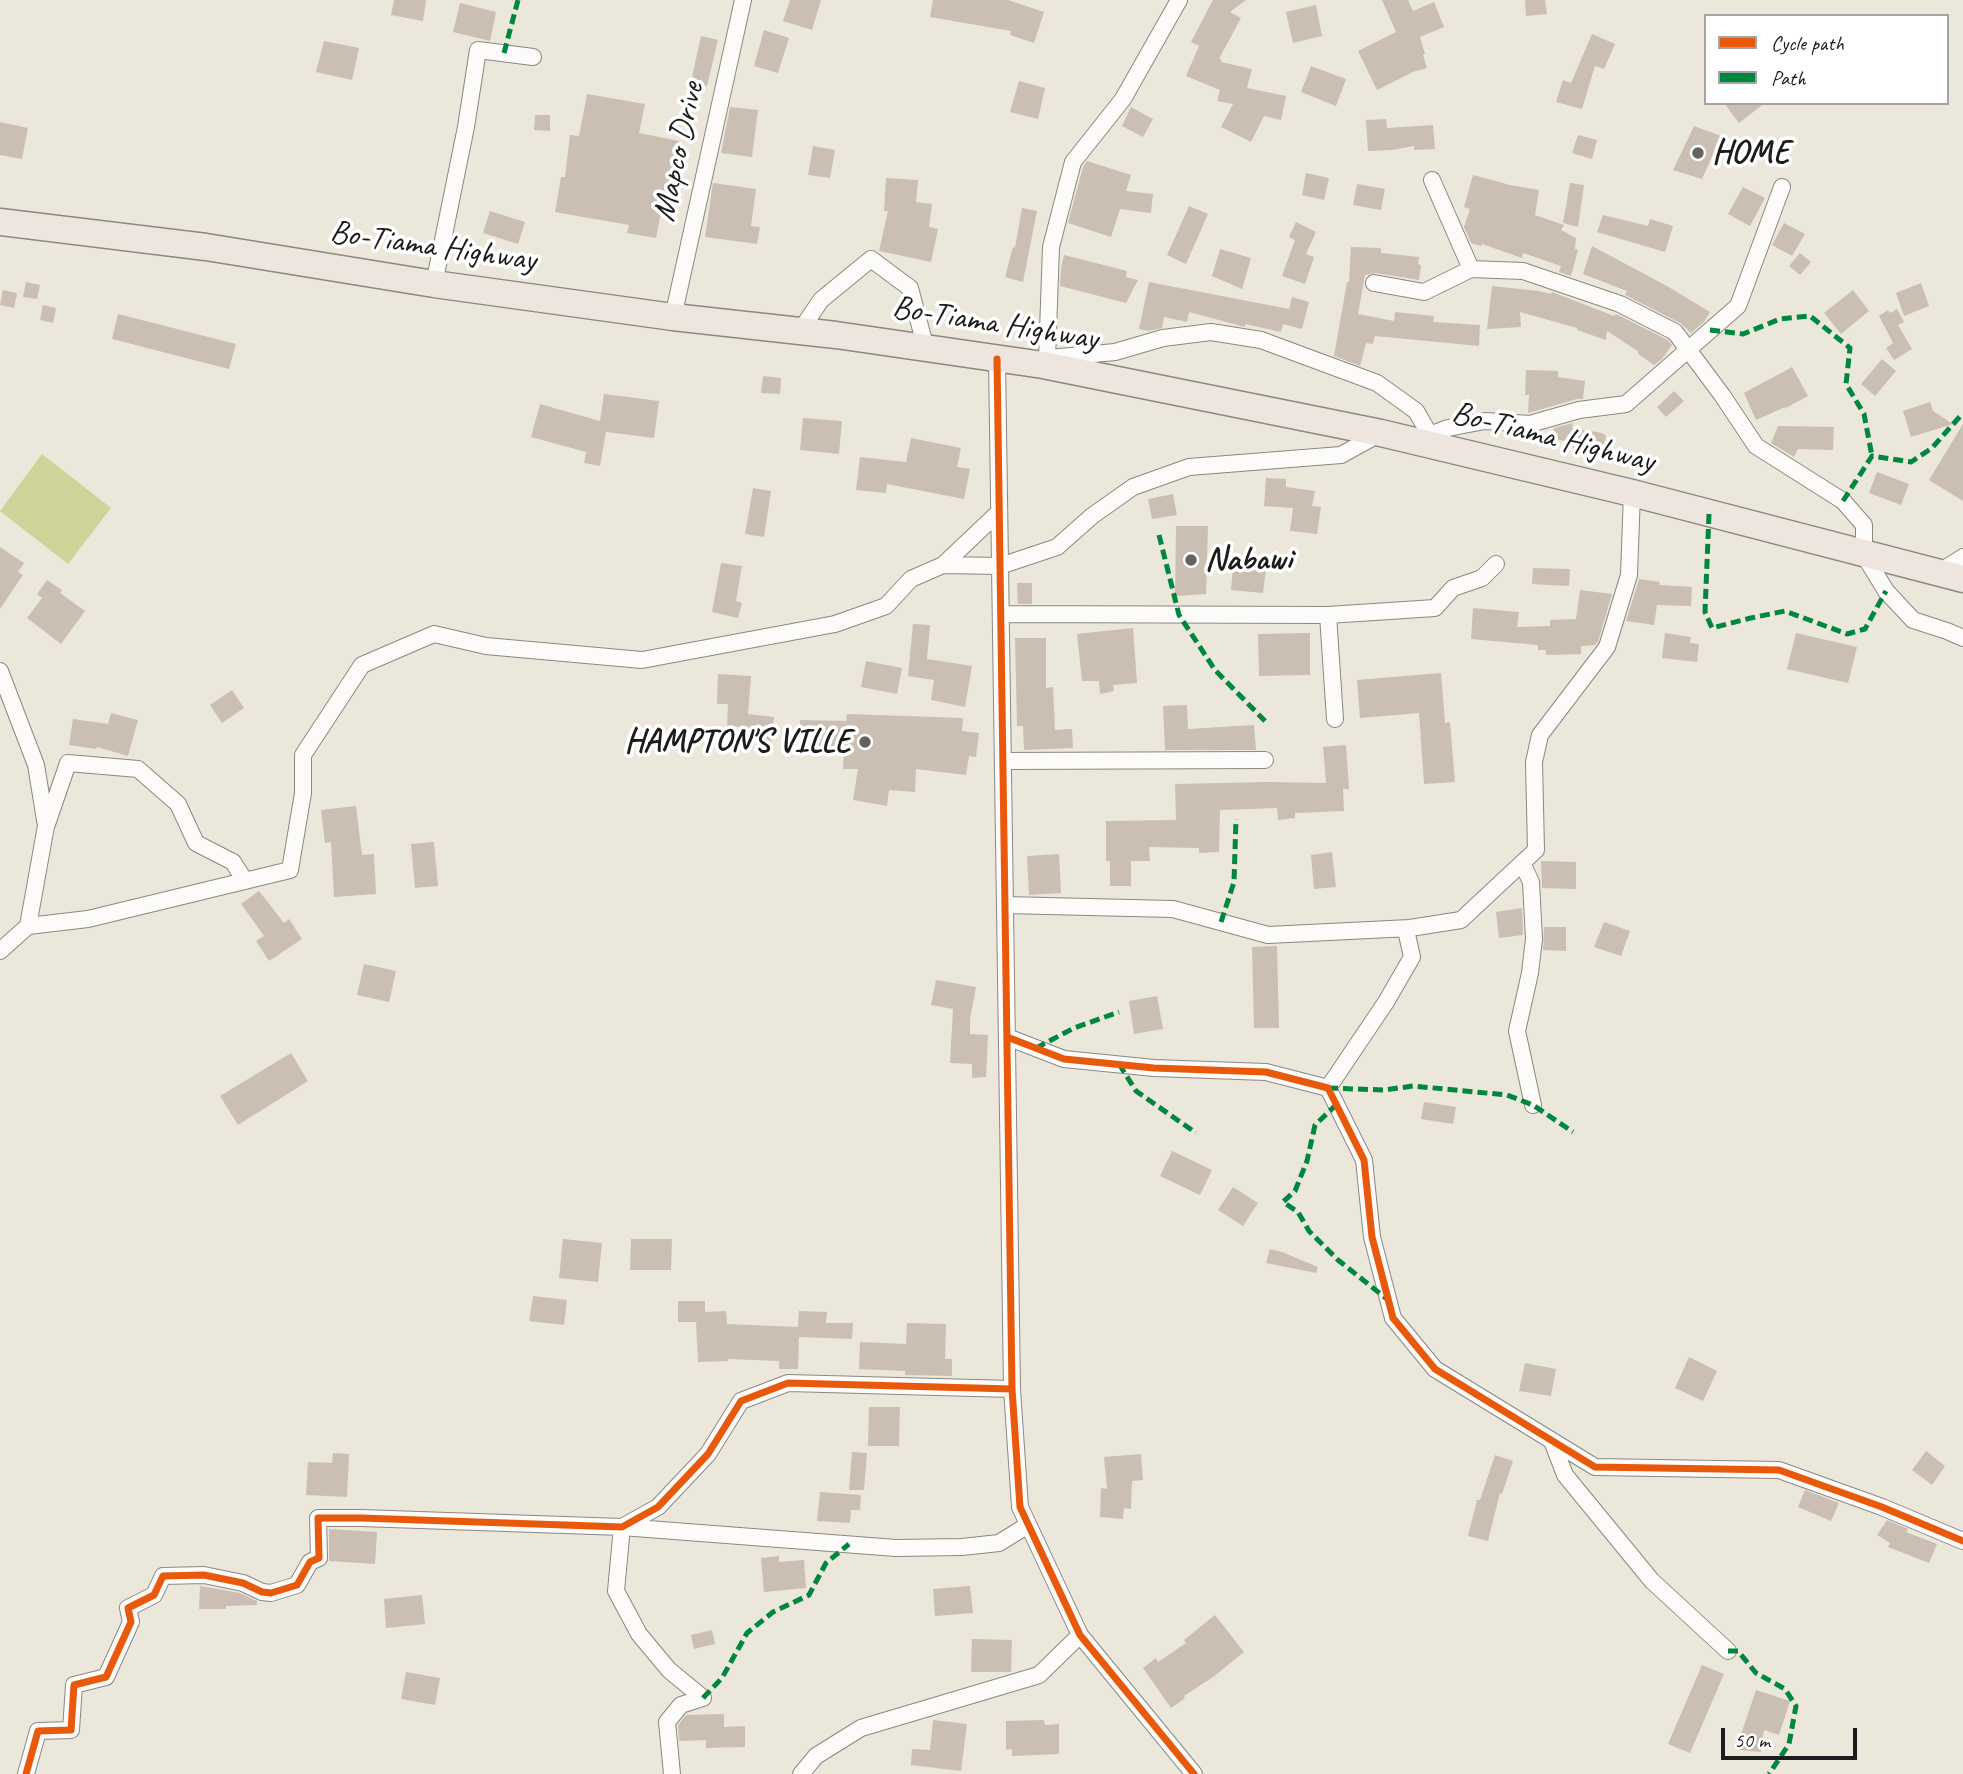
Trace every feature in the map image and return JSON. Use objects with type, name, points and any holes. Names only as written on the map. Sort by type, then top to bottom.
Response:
[{"type":"highway","name":"Bo-Tiama Highway","points":[[0,222],[206,247],[434,284],[673,317],[800,331],[997,359],[1045,362],[1381,433],[1431,440],[1950,576]]},
{"type":"street","name":"Mapco Drive","points":[[673,317],[743,0]]},
{"type":"street","points":[[1179,0],[1124,99],[1073,162],[1051,247],[1045,362],[1115,352],[1163,338],[1211,332],[1261,340],[1377,383],[1416,411],[1431,440],[1448,428],[1485,421],[1530,424],[1579,410],[1626,404],[1738,306],[1782,187]]},
{"type":"street","points":[[434,284],[466,127],[478,50],[533,57]]},
{"type":"street","points":[[1432,180],[1471,269]]},
{"type":"street","points":[[800,331],[821,300],[871,259],[910,288],[926,349]]},
{"type":"street","points":[[1374,283],[1424,292],[1471,269],[1523,271],[1620,304],[1675,332],[1756,446],[1843,501],[1864,524],[1864,555],[1886,591],[1913,620],[1963,638]]},
{"type":"street","points":[[997,359],[1012,1389],[1020,1507],[1080,1635],[1194,1774]]},
{"type":"street","points":[[943,565],[1000,566],[1057,547],[1092,516],[1133,487],[1189,467],[1341,455],[1381,433]]},
{"type":"street","points":[[1005,905],[1173,909],[1268,935],[1410,928],[1461,920],[1536,850],[1534,762],[1540,735],[1570,692],[1607,647],[1629,575],[1632,493]]},
{"type":"street","points":[[0,951],[28,926],[88,919],[290,870],[303,793],[303,755],[362,665],[434,634],[486,646],[642,660],[835,624],[887,606],[911,579],[943,565],[999,512]]},
{"type":"street","points":[[1950,576],[1963,557]]},
{"type":"street","points":[[1001,614],[1328,615],[1435,608],[1453,589],[1482,578],[1496,564]]},
{"type":"street","points":[[1328,615],[1335,719]]},
{"type":"street","points":[[0,671],[36,765],[46,826]]},
{"type":"street","points":[[1003,761],[1265,760]]},
{"type":"street","points":[[28,926],[46,826],[68,763],[138,769],[178,804],[196,843],[233,862],[246,881]]},
{"type":"street","points":[[1521,863],[1531,882],[1534,939],[1530,974],[1517,1031],[1533,1105]]},
{"type":"street","points":[[1328,1088],[1386,1002],[1412,957],[1406,930],[1410,928]]},
{"type":"street","points":[[1007,1037],[1064,1059],[1154,1068],[1266,1073],[1328,1088],[1364,1160],[1372,1237],[1393,1318],[1436,1369],[1595,1467],[1779,1470],[1882,1507],[1963,1541]]},
{"type":"street","points":[[622,1527],[658,1507],[708,1454],[741,1401],[788,1383],[1012,1389]]},
{"type":"street","points":[[1552,1441],[1565,1475],[1653,1581],[1728,1650]]},
{"type":"street","points":[[26,1774],[38,1731],[71,1730],[74,1685],[106,1677],[131,1622],[128,1608],[154,1595],[163,1576],[204,1575],[243,1583],[271,1593],[297,1584],[310,1562],[319,1558],[318,1518],[622,1527],[909,1548],[999,1543],[1028,1525]]},
{"type":"street","points":[[622,1527],[616,1591],[639,1634],[669,1670],[703,1698],[681,1704],[667,1723],[672,1774]]},
{"type":"street","points":[[801,1774],[816,1756],[860,1728],[1040,1675],[1080,1635]]},
{"type":"green space","points":[[42,454],[111,508],[68,564],[0,511]]},
{"type":"building","points":[[394,0],[426,0],[423,21],[391,15]]},
{"type":"building","points":[[790,0],[821,0],[812,30],[783,21]]},
{"type":"building","points":[[933,0],[1008,0],[1044,12],[1034,43],[1010,35],[1011,31],[930,17]]},
{"type":"building","points":[[1213,0],[1246,0],[1230,12],[1241,18],[1219,59],[1221,62],[1252,69],[1247,88],[1286,96],[1281,120],[1264,116],[1251,142],[1221,127],[1233,104],[1217,101],[1220,90],[1186,76],[1199,46],[1191,42]]},
{"type":"building","points":[[1382,0],[1408,0],[1413,11],[1434,2],[1444,27],[1420,37],[1427,68],[1377,90],[1358,51],[1396,32]]},
{"type":"building","points":[[1525,0],[1545,0],[1547,14],[1526,16]]},
{"type":"building","points":[[460,3],[496,12],[490,41],[453,32]]},
{"type":"building","points":[[1316,5],[1322,36],[1293,43],[1286,12]]},
{"type":"building","points":[[764,30],[789,38],[778,73],[754,66]]},
{"type":"building","points":[[1592,34],[1615,44],[1604,69],[1595,66],[1582,109],[1556,102],[1563,80],[1571,83]]},
{"type":"building","points":[[701,36],[718,40],[707,86],[691,82]]},
{"type":"building","points":[[324,41],[359,48],[352,80],[316,72]]},
{"type":"building","points":[[1311,66],[1346,79],[1336,106],[1301,92]]},
{"type":"building","points":[[1019,81],[1045,88],[1038,119],[1010,112]]},
{"type":"building","points":[[587,94],[645,104],[639,133],[679,141],[656,238],[627,233],[629,225],[555,212],[561,177],[565,177],[570,135],[579,136]]},
{"type":"building","points":[[1726,105],[1762,105],[1739,123]]},
{"type":"building","points":[[730,107],[758,110],[752,157],[721,153]]},
{"type":"building","points":[[1131,107],[1153,119],[1143,137],[1122,126]]},
{"type":"building","points":[[535,115],[550,115],[550,131],[534,130]]},
{"type":"building","points":[[1386,119],[1387,128],[1433,125],[1435,149],[1414,150],[1414,146],[1368,151],[1366,120]]},
{"type":"building","points":[[0,122],[28,128],[22,159],[0,155]]},
{"type":"building","name":"HOME","points":[[1694,126],[1721,136],[1702,179],[1673,170]]},
{"type":"building","points":[[1578,135],[1597,140],[1592,159],[1572,153]]},
{"type":"building","points":[[813,146],[835,150],[830,178],[808,175]]},
{"type":"building","points":[[1087,161],[1131,175],[1126,191],[1153,194],[1151,213],[1120,209],[1111,237],[1068,223]]},
{"type":"building","points":[[1306,173],[1329,178],[1324,200],[1302,195]]},
{"type":"building","points":[[1473,175],[1539,190],[1535,215],[1564,225],[1561,230],[1576,238],[1575,249],[1578,250],[1571,276],[1559,272],[1561,266],[1523,253],[1522,258],[1482,244],[1471,243],[1464,227],[1470,209],[1464,207]]},
{"type":"building","points":[[886,178],[918,180],[916,202],[932,204],[929,227],[938,229],[931,262],[879,251],[888,211],[884,211]]},
{"type":"building","points":[[713,183],[756,189],[751,226],[760,227],[757,244],[705,237]]},
{"type":"building","points":[[1570,183],[1584,185],[1578,227],[1563,223]]},
{"type":"building","points":[[1357,184],[1385,189],[1381,210],[1353,205]]},
{"type":"building","points":[[1743,187],[1765,198],[1750,226],[1728,214]]},
{"type":"building","points":[[1189,206],[1208,214],[1186,264],[1167,255]]},
{"type":"building","points":[[1022,208],[1037,211],[1023,282],[1005,277],[1013,247],[1015,248]]},
{"type":"building","points":[[490,211],[525,222],[518,244],[483,233]]},
{"type":"building","points":[[1603,215],[1648,226],[1650,219],[1673,226],[1665,252],[1597,232]]},
{"type":"building","points":[[1296,222],[1316,232],[1306,254],[1314,257],[1305,284],[1282,276],[1295,240],[1289,237]]},
{"type":"building","points":[[1784,223],[1805,234],[1792,256],[1772,245]]},
{"type":"building","points":[[1592,246],[1710,312],[1704,322],[1691,333],[1680,323],[1625,295],[1627,291],[1583,274]]},
{"type":"building","points":[[1351,247],[1381,248],[1381,253],[1419,257],[1418,264],[1421,265],[1419,280],[1376,273],[1365,275],[1358,314],[1394,321],[1395,312],[1434,316],[1433,322],[1480,325],[1479,346],[1375,336],[1373,344],[1366,343],[1360,366],[1334,356],[1349,282]]},
{"type":"building","points":[[1220,249],[1251,258],[1242,289],[1212,276]]},
{"type":"building","points":[[1800,253],[1811,262],[1800,275],[1789,266]]},
{"type":"building","points":[[1064,255],[1127,271],[1126,277],[1138,280],[1126,303],[1060,286]]},
{"type":"building","points":[[26,282],[40,285],[37,299],[23,297]]},
{"type":"building","points":[[1149,282],[1289,309],[1292,297],[1309,302],[1302,329],[1283,324],[1281,332],[1245,324],[1245,327],[1189,312],[1187,322],[1164,317],[1162,328],[1148,331],[1139,329]]},
{"type":"building","points":[[1921,283],[1929,306],[1904,316],[1896,293]]},
{"type":"building","points":[[1492,286],[1552,292],[1614,316],[1616,314],[1668,340],[1672,345],[1654,365],[1607,331],[1606,340],[1577,328],[1520,312],[1521,327],[1487,329]]},
{"type":"building","points":[[3,290],[17,293],[14,308],[0,305]]},
{"type":"building","points":[[1853,290],[1869,311],[1841,334],[1824,313]]},
{"type":"building","points":[[43,305],[56,308],[53,323],[40,320]]},
{"type":"building","points":[[1897,309],[1904,322],[1898,325],[1912,349],[1894,360],[1886,348],[1893,343],[1879,316],[1888,310],[1890,313]]},
{"type":"building","points":[[118,314],[236,344],[229,369],[112,339]]},
{"type":"building","points":[[1882,359],[1896,371],[1875,396],[1861,384]]},
{"type":"building","points":[[1792,367],[1808,396],[1756,420],[1744,393]]},
{"type":"building","points":[[1526,370],[1558,371],[1558,377],[1585,381],[1583,399],[1528,413],[1529,395],[1525,395]]},
{"type":"building","points":[[763,376],[781,378],[780,394],[761,393]]},
{"type":"building","points":[[1674,391],[1684,401],[1666,417],[1657,407]]},
{"type":"building","points":[[604,394],[659,401],[654,438],[606,432],[600,466],[584,463],[586,452],[531,437],[540,404],[600,421]]},
{"type":"building","points":[[1930,402],[1933,411],[1953,424],[1911,437],[1903,411]]},
{"type":"building","points":[[803,418],[842,421],[839,454],[800,450]]},
{"type":"building","points":[[1573,423],[1572,428],[1606,436],[1601,452],[1573,448],[1574,442],[1552,439],[1554,428]]},
{"type":"building","points":[[1963,424],[1963,501],[1929,480]]},
{"type":"building","points":[[1778,426],[1834,427],[1833,450],[1798,449],[1794,457],[1771,443]]},
{"type":"building","points":[[911,438],[961,448],[957,467],[970,469],[964,499],[887,484],[886,493],[856,490],[860,457],[906,462]]},
{"type":"building","points":[[1877,472],[1909,484],[1901,505],[1869,493]]},
{"type":"building","points":[[1266,478],[1286,479],[1286,487],[1315,491],[1312,506],[1321,507],[1317,534],[1290,531],[1293,508],[1264,506]]},
{"type":"building","points":[[753,488],[771,491],[764,537],[745,534]]},
{"type":"building","points":[[1173,494],[1177,515],[1152,519],[1148,499]]},
{"type":"building","name":"Nabawi","points":[[1176,526],[1208,526],[1206,594],[1175,596]]},
{"type":"building","points":[[0,547],[24,563],[18,572],[23,575],[0,609]]},
{"type":"building","points":[[721,563],[742,566],[736,601],[742,603],[738,618],[712,612]]},
{"type":"building","points":[[1233,567],[1266,570],[1263,593],[1231,590]]},
{"type":"building","points":[[1533,568],[1570,569],[1569,586],[1532,584]]},
{"type":"building","points":[[1639,579],[1660,582],[1659,585],[1692,587],[1691,606],[1657,605],[1654,625],[1626,621]]},
{"type":"building","points":[[47,580],[85,611],[61,644],[27,618],[42,598],[37,594]]},
{"type":"building","points":[[1017,583],[1032,583],[1032,604],[1018,604]]},
{"type":"building","points":[[1580,590],[1612,594],[1598,642],[1595,645],[1581,646],[1581,654],[1546,655],[1546,650],[1538,650],[1538,645],[1471,639],[1473,608],[1519,612],[1517,627],[1550,626],[1550,620],[1576,619]]},
{"type":"building","points":[[913,624],[930,625],[927,659],[972,666],[965,707],[931,700],[934,680],[908,676]]},
{"type":"building","points":[[1133,628],[1137,683],[1113,685],[1114,691],[1100,694],[1099,681],[1082,681],[1077,634]]},
{"type":"building","points":[[1310,633],[1310,675],[1259,676],[1258,634]]},
{"type":"building","points":[[1665,633],[1691,637],[1690,643],[1699,644],[1697,662],[1662,658]]},
{"type":"building","points":[[1796,633],[1857,647],[1848,683],[1787,669]]},
{"type":"building","points":[[1015,638],[1046,638],[1046,688],[1053,687],[1055,730],[1072,729],[1073,748],[1024,750],[1023,726],[1017,726]]},
{"type":"building","points":[[866,661],[902,668],[897,694],[861,687]]},
{"type":"building","points":[[1441,673],[1445,723],[1450,722],[1455,782],[1424,784],[1419,713],[1360,718],[1357,680]]},
{"type":"building","points":[[718,674],[751,676],[748,714],[774,717],[771,742],[744,739],[745,727],[727,726],[728,704],[717,704]]},
{"type":"building","points":[[232,690],[244,708],[222,723],[210,705]]},
{"type":"building","points":[[1187,705],[1188,729],[1254,725],[1256,750],[1165,750],[1163,706]]},
{"type":"building","points":[[111,713],[138,720],[128,756],[97,747],[69,745],[73,719],[108,724]]},
{"type":"building","points":[[847,714],[963,718],[962,731],[979,733],[976,757],[969,756],[966,775],[916,769],[915,792],[889,790],[887,806],[853,800],[858,769],[843,769],[844,748],[800,746],[800,720],[846,721]]},
{"type":"building","points":[[1346,745],[1349,789],[1343,789],[1344,811],[1295,813],[1295,818],[1278,820],[1277,808],[1220,810],[1219,852],[1199,853],[1199,848],[1149,847],[1150,861],[1131,861],[1131,886],[1110,886],[1110,861],[1106,861],[1106,821],[1176,820],[1175,784],[1326,783],[1323,747]]},
{"type":"building","points":[[356,806],[362,855],[374,854],[376,894],[334,897],[331,842],[325,843],[321,810]]},
{"type":"building","points":[[434,842],[438,886],[415,888],[411,844]]},
{"type":"building","points":[[1332,852],[1336,887],[1314,889],[1311,855]]},
{"type":"building","points":[[1059,854],[1061,893],[1029,895],[1027,856]]},
{"type":"building","points":[[1541,861],[1576,862],[1576,889],[1542,888]]},
{"type":"building","points":[[259,891],[284,923],[289,919],[302,939],[269,961],[256,941],[264,936],[241,904]]},
{"type":"building","points":[[1522,908],[1523,935],[1499,938],[1496,912]]},
{"type":"building","points":[[1604,922],[1630,931],[1621,956],[1594,947]]},
{"type":"building","points":[[1544,927],[1566,927],[1566,951],[1543,950]]},
{"type":"building","points":[[1277,946],[1279,1028],[1254,1028],[1252,947]]},
{"type":"building","points":[[364,964],[396,971],[389,1002],[357,995]]},
{"type":"building","points":[[936,980],[976,987],[970,1034],[988,1035],[986,1077],[972,1078],[972,1064],[950,1063],[953,1009],[931,1005]]},
{"type":"building","points":[[1157,996],[1163,1029],[1134,1034],[1129,1001]]},
{"type":"building","points":[[291,1053],[308,1081],[238,1125],[220,1096]]},
{"type":"building","points":[[1424,1102],[1456,1107],[1453,1124],[1421,1119]]},
{"type":"building","points":[[1172,1151],[1212,1170],[1200,1195],[1160,1176]]},
{"type":"building","points":[[1233,1187],[1258,1203],[1243,1226],[1218,1210]]},
{"type":"building","points":[[563,1239],[602,1243],[598,1282],[559,1278]]},
{"type":"building","points":[[631,1239],[672,1239],[671,1270],[630,1270]]},
{"type":"building","points":[[1270,1249],[1318,1267],[1316,1273],[1266,1263]]},
{"type":"building","points":[[533,1296],[567,1300],[564,1325],[529,1321]]},
{"type":"building","points":[[678,1301],[705,1301],[705,1312],[726,1311],[727,1324],[798,1327],[799,1311],[827,1312],[826,1323],[853,1323],[852,1339],[799,1337],[798,1369],[779,1369],[779,1361],[728,1359],[698,1362],[696,1322],[678,1322]]},
{"type":"building","points":[[907,1323],[946,1324],[945,1359],[952,1359],[952,1376],[905,1375],[905,1371],[859,1369],[860,1342],[906,1344]]},
{"type":"building","points":[[1689,1357],[1717,1371],[1703,1401],[1675,1388]]},
{"type":"building","points":[[1525,1363],[1556,1369],[1551,1396],[1519,1391]]},
{"type":"building","points":[[869,1407],[900,1407],[899,1446],[868,1446]]},
{"type":"building","points":[[1926,1451],[1945,1466],[1932,1485],[1912,1470]]},
{"type":"building","points":[[852,1452],[867,1453],[864,1490],[849,1490]]},
{"type":"building","points":[[333,1453],[349,1454],[347,1497],[306,1495],[308,1462],[332,1463]]},
{"type":"building","points":[[1141,1454],[1143,1480],[1132,1481],[1131,1509],[1124,1508],[1123,1519],[1100,1517],[1101,1488],[1107,1489],[1104,1457]]},
{"type":"building","points":[[1495,1455],[1513,1461],[1502,1494],[1500,1493],[1488,1541],[1468,1536],[1477,1500],[1480,1500]]},
{"type":"building","points":[[1805,1490],[1839,1503],[1831,1521],[1798,1507]]},
{"type":"building","points":[[820,1492],[861,1495],[860,1510],[851,1510],[850,1523],[817,1521]]},
{"type":"building","points":[[1887,1520],[1908,1529],[1906,1532],[1937,1544],[1929,1563],[1888,1547],[1890,1543],[1877,1535]]},
{"type":"building","points":[[329,1529],[377,1532],[375,1564],[329,1561]]},
{"type":"building","points":[[779,1556],[779,1562],[804,1560],[806,1588],[764,1592],[761,1558]]},
{"type":"building","points":[[200,1586],[240,1593],[257,1601],[257,1605],[199,1609]]},
{"type":"building","points":[[970,1586],[973,1613],[935,1616],[933,1589]]},
{"type":"building","points":[[422,1595],[425,1624],[386,1628],[384,1599]]},
{"type":"building","points":[[1215,1615],[1244,1652],[1171,1708],[1143,1668],[1156,1658],[1158,1662],[1186,1643],[1184,1640]]},
{"type":"building","points":[[712,1630],[715,1644],[694,1649],[691,1635]]},
{"type":"building","points":[[972,1639],[1012,1640],[1011,1672],[971,1672]]},
{"type":"building","points":[[1702,1665],[1724,1674],[1690,1753],[1668,1744]]},
{"type":"building","points":[[406,1672],[440,1678],[435,1705],[401,1699]]},
{"type":"building","points":[[1756,1690],[1790,1701],[1779,1735],[1764,1730],[1761,1752],[1739,1750],[1740,1737]]},
{"type":"building","points":[[724,1714],[724,1727],[745,1726],[745,1747],[706,1748],[706,1740],[679,1741],[678,1725],[686,1715]]},
{"type":"building","points":[[933,1720],[967,1724],[961,1771],[911,1765],[912,1749],[930,1750]]},
{"type":"building","points":[[1044,1720],[1045,1725],[1059,1724],[1059,1754],[1012,1756],[1012,1749],[1006,1750],[1006,1721]]},
{"type":"marked path","points":[[504,53],[518,0]]},
{"type":"marked path","points":[[1710,330],[1743,334],[1780,319],[1810,316],[1850,348],[1846,384],[1864,414],[1872,456]]},
{"type":"marked path","points":[[1843,501],[1872,456],[1911,462],[1932,448],[1963,413]]},
{"type":"marked path","points":[[1709,514],[1705,612],[1712,628],[1785,611],[1847,634],[1865,629],[1886,591]]},
{"type":"marked path","points":[[1159,535],[1179,615],[1215,670],[1265,721]]},
{"type":"marked path","points":[[1221,922],[1234,882],[1236,819]]},
{"type":"marked path","points":[[1036,1048],[1074,1028],[1119,1012]]},
{"type":"marked path","points":[[1119,1064],[1136,1091],[1196,1133]]},
{"type":"marked path","points":[[1328,1088],[1384,1090],[1413,1086],[1507,1095],[1533,1105],[1573,1132]]},
{"type":"marked path","points":[[1337,1104],[1315,1125],[1307,1161],[1295,1191],[1283,1202],[1298,1212],[1309,1231],[1338,1260],[1387,1299]]},
{"type":"marked path","points":[[703,1698],[722,1678],[747,1633],[773,1612],[809,1595],[826,1563],[849,1544]]},
{"type":"marked path","points":[[1728,1651],[1738,1651],[1756,1673],[1785,1689],[1796,1706],[1789,1744],[1769,1774]]},
{"type":"cycle path","points":[[997,359],[1012,1389],[1020,1507],[1080,1635],[1194,1774]]},
{"type":"cycle path","points":[[1007,1037],[1064,1059],[1154,1068],[1266,1072],[1328,1088],[1364,1160],[1372,1237],[1393,1318],[1435,1369],[1595,1467],[1779,1470],[1882,1507],[1963,1541]]},
{"type":"cycle path","points":[[26,1774],[38,1731],[71,1730],[74,1685],[106,1677],[131,1622],[128,1608],[154,1595],[163,1576],[204,1575],[243,1583],[271,1593],[297,1585],[310,1562],[319,1558],[318,1518],[622,1527],[658,1507],[708,1454],[741,1401],[788,1383],[1012,1389]]},
{"type":"place","name":"HOME","points":[[1698,153]]},
{"type":"place","name":"Nabawi","points":[[1191,560]]},
{"type":"place","name":"HAMPTON'S VILLE","points":[[865,742]]}]
